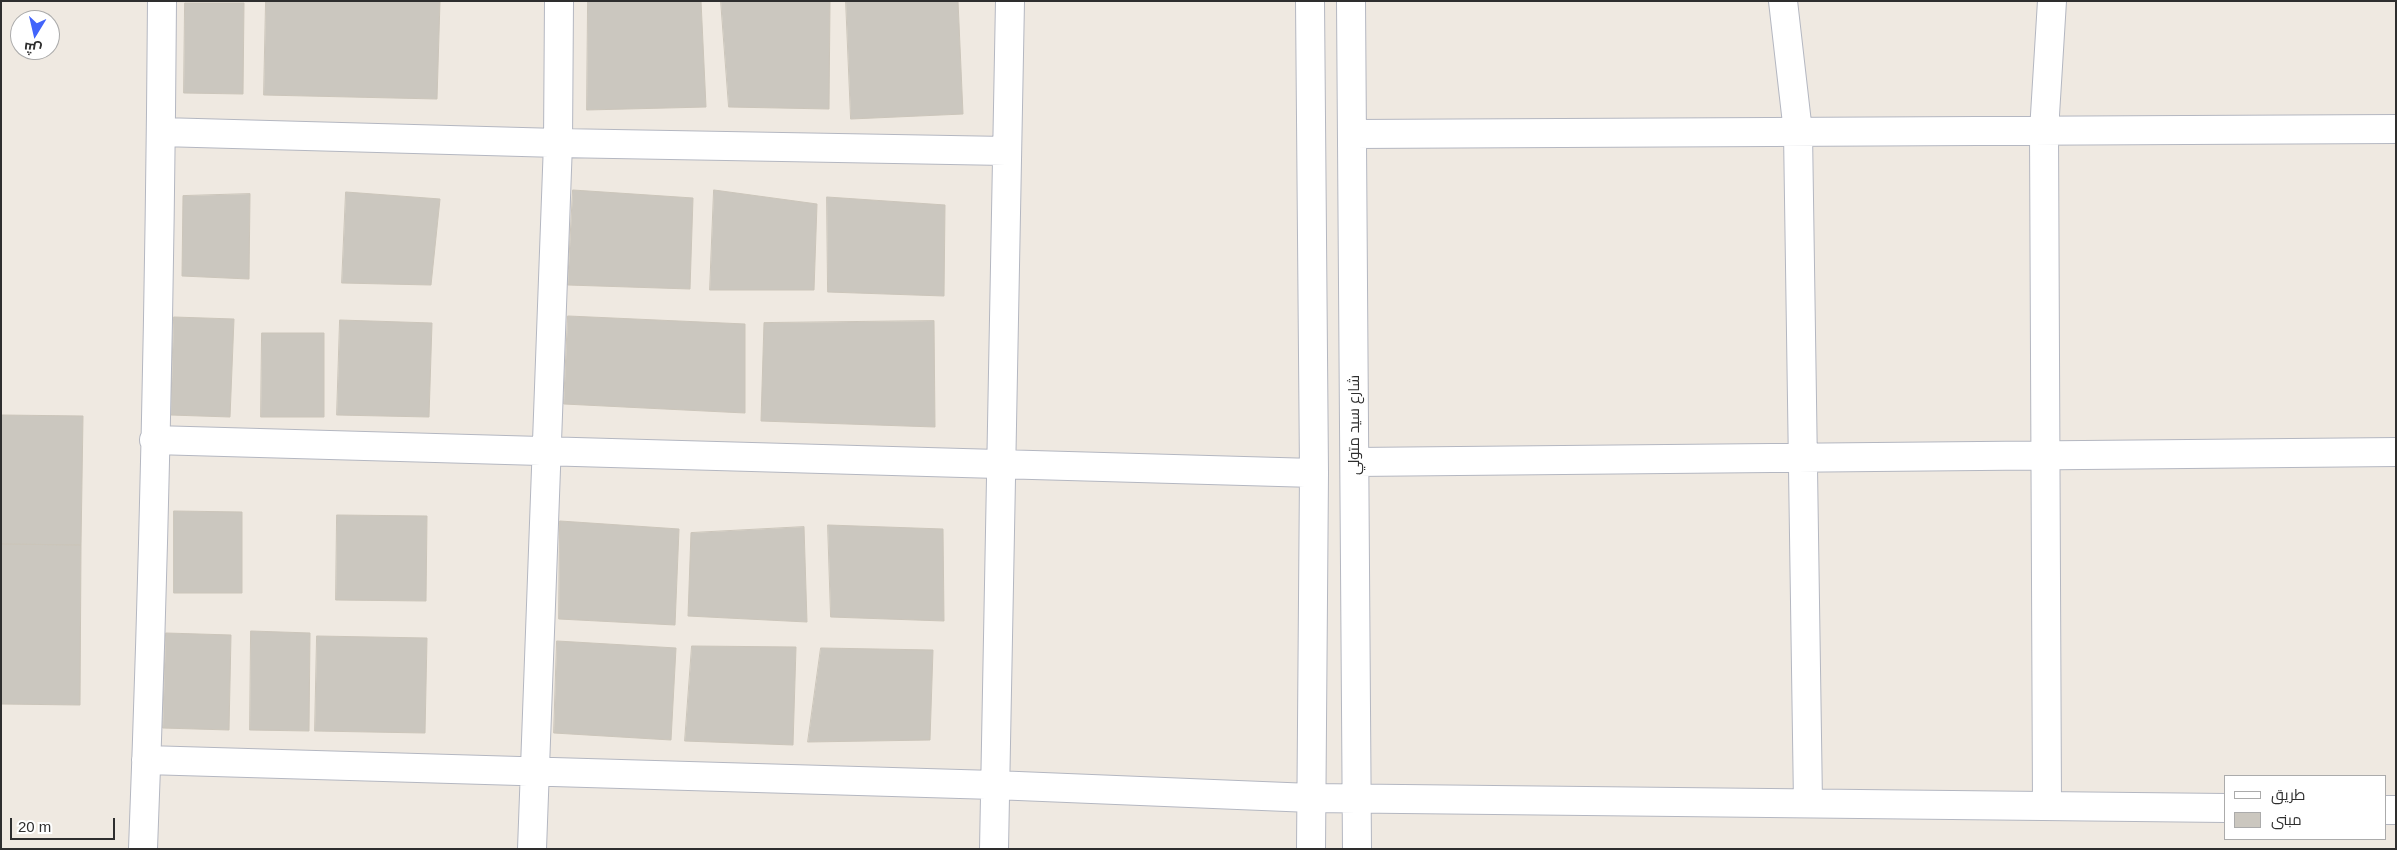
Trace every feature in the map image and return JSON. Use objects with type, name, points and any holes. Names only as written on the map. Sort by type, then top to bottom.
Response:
[{"type":"street","points":[[143,849],[161,132],[162,1]]},
{"type":"street","points":[[532,849],[545,451],[558,143],[560,1]]},
{"type":"street","points":[[994,849],[1010,1]]},
{"type":"street","points":[[1310,1],[1314,473],[1311,849]]},
{"type":"street","name":"شارع سيد متولي","points":[[1351,1],[1357,849]]},
{"type":"street","points":[[1783,1],[1798,132],[1808,803]]},
{"type":"street","points":[[2047,806],[2044,130],[2052,1]]},
{"type":"street","points":[[1353,134],[2396,129]]},
{"type":"street","points":[[161,132],[558,143],[1006,151]]},
{"type":"street","points":[[154,440],[1314,473]]},
{"type":"street","points":[[1355,462],[2396,452]]},
{"type":"street","points":[[146,760],[994,785],[1311,798],[2224,808]]},
{"type":"building","points":[[266,1],[440,1],[437,99],[264,95]]},
{"type":"building","points":[[588,1],[701,1],[706,107],[587,110]]},
{"type":"building","points":[[721,1],[830,1],[829,109],[729,107]]},
{"type":"building","points":[[846,1],[958,1],[963,114],[851,119]]},
{"type":"building","points":[[185,3],[244,3],[243,94],[184,93]]},
{"type":"building","points":[[573,190],[693,198],[690,289],[568,285]]},
{"type":"building","points":[[714,190],[817,204],[814,290],[710,290]]},
{"type":"building","points":[[346,192],[440,199],[431,285],[342,283]]},
{"type":"building","points":[[250,194],[249,279],[182,276],[183,196]]},
{"type":"building","points":[[827,197],[945,205],[944,296],[828,292]]},
{"type":"building","points":[[568,316],[745,324],[745,413],[564,404]]},
{"type":"building","points":[[174,317],[234,319],[230,417],[171,415]]},
{"type":"building","points":[[340,320],[432,323],[429,417],[337,415]]},
{"type":"building","points":[[934,321],[935,427],[761,421],[764,323]]},
{"type":"building","points":[[262,333],[324,333],[324,417],[261,417]]},
{"type":"building","points":[[1,415],[83,416],[81,545],[1,544]]},
{"type":"building","points":[[174,511],[242,512],[242,593],[174,593]]},
{"type":"building","points":[[337,515],[427,516],[426,601],[336,600]]},
{"type":"building","points":[[560,521],[679,529],[675,625],[559,619]]},
{"type":"building","points":[[828,525],[943,529],[944,621],[831,617]]},
{"type":"building","points":[[804,527],[807,622],[688,616],[691,533]]},
{"type":"building","points":[[1,544],[81,545],[80,705],[1,704]]},
{"type":"building","points":[[251,631],[310,633],[309,731],[250,730]]},
{"type":"building","points":[[166,633],[231,635],[229,730],[163,728]]},
{"type":"building","points":[[317,636],[427,638],[425,733],[315,731]]},
{"type":"building","points":[[557,641],[676,648],[671,740],[554,733]]},
{"type":"building","points":[[692,646],[796,647],[793,745],[685,741]]},
{"type":"building","points":[[821,648],[933,650],[930,740],[808,742]]}]
